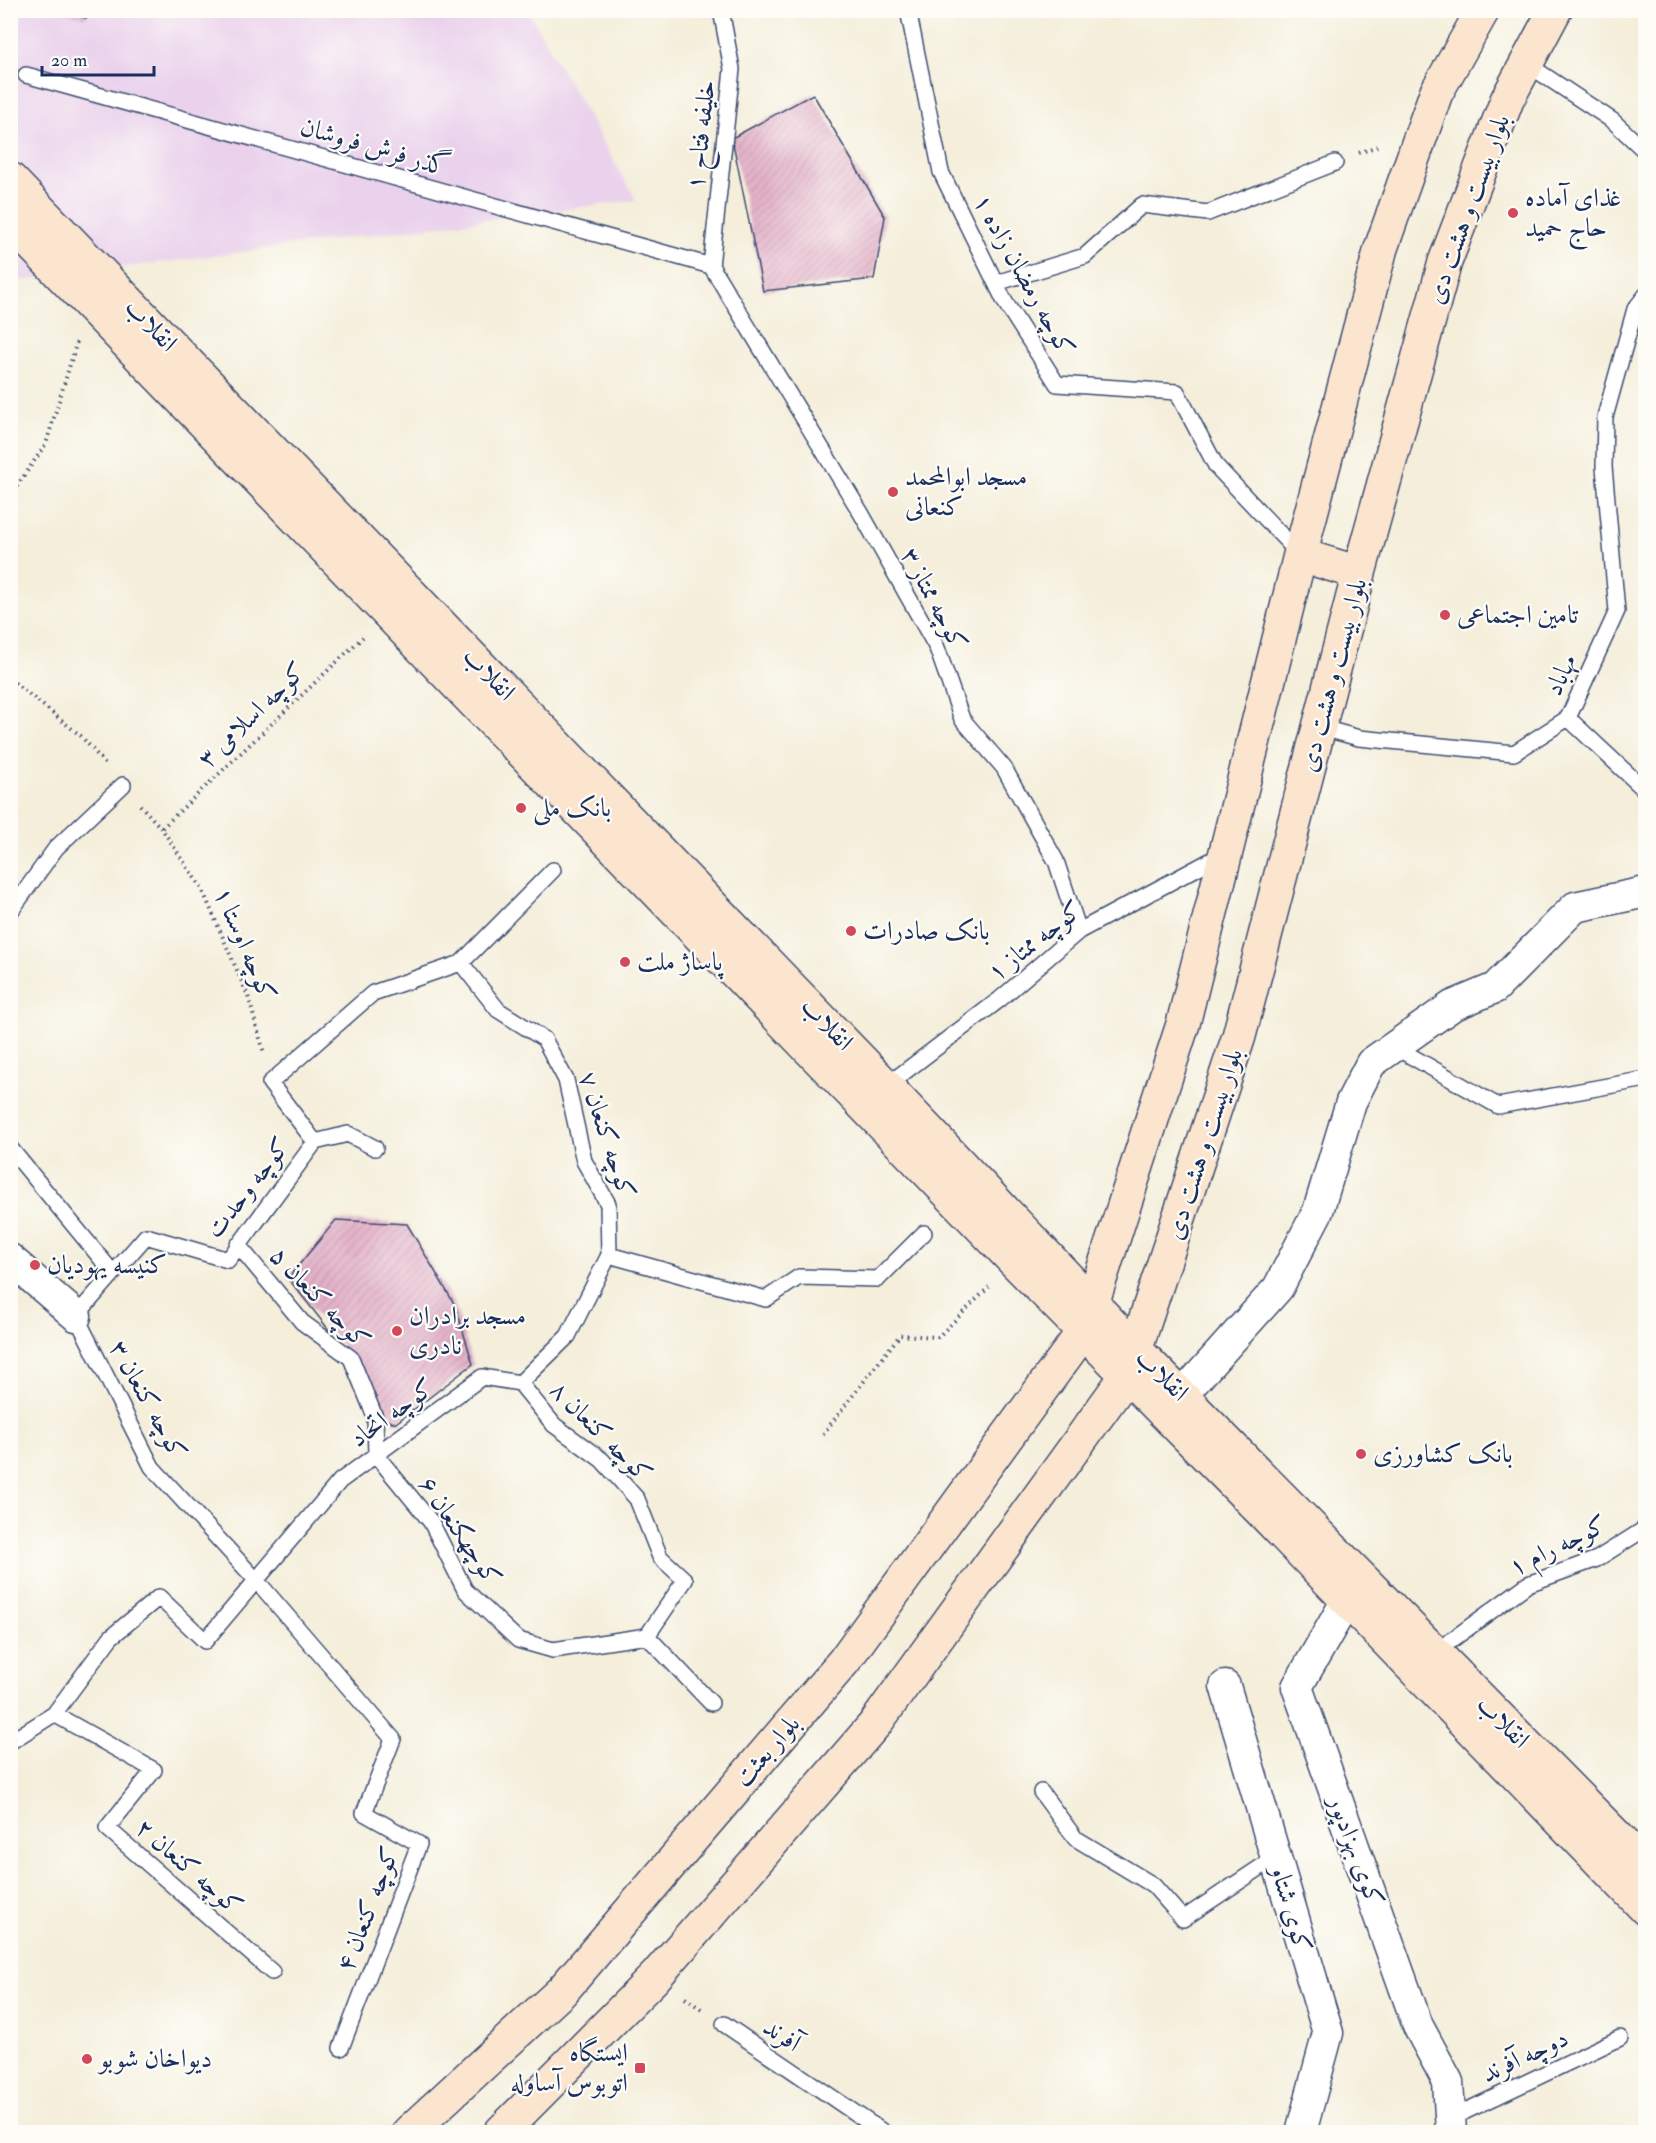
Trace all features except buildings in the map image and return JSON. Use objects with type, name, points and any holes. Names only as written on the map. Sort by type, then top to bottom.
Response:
[{"type":"main road","points":[[1088,1318],[1183,1024],[1299,555],[1381,248],[1436,93],[1483,10]]},
{"type":"main road","name":"بلوار بیست و هشت دی","points":[[1132,1363],[1239,1036],[1359,573],[1445,262],[1507,100],[1555,10]]},
{"type":"main road","name":"انقلاب","points":[[10,179],[886,1086],[1088,1318]]},
{"type":"main road","name":"انقلاب","points":[[10,222],[1356,1592],[1434,1653],[1646,1866]]},
{"type":"main road","points":[[1299,555],[1359,573]]},
{"type":"main road","name":"بلوار بعثت","points":[[409,2133],[562,1991],[844,1661],[1088,1318]]},
{"type":"main road","points":[[501,2133],[655,1977],[875,1724],[1132,1363]]},
{"type":"main road","name":"انقلاب","points":[[1132,1363],[1183,1394],[1356,1592],[1646,1909]]},
{"type":"street","points":[[1183,1394],[1278,1288],[1318,1211],[1351,1102],[1371,1063],[1452,1006],[1495,988],[1575,907],[1646,892]]},
{"type":"street","points":[[10,1259],[76,1316]]},
{"type":"street","name":"کوی بهزادپور","points":[[1356,1592],[1297,1687],[1418,2026],[1448,2082],[1451,2125]]},
{"type":"street","name":"کوی شتاو","points":[[1225,1686],[1328,2033],[1301,2133]]},
{"type":"lane","name":"خلیفه فتاح ۱","points":[[711,266],[732,69],[722,10]]},
{"type":"lane","name":"کوچه رمضان زاده ۱","points":[[908,10],[941,172],[996,283],[1057,384],[1177,392],[1216,466],[1299,555]]},
{"type":"lane","points":[[1527,64],[1613,121],[1646,152]]},
{"type":"lane","name":"گذر فرش فروشان","points":[[26,75],[711,266]]},
{"type":"lane","points":[[996,283],[1085,256],[1142,205],[1208,213],[1335,163]]},
{"type":"lane","name":"کوچه ممتاز ۳","points":[[711,266],[861,513],[937,648],[962,719],[1004,768],[1050,850],[1079,931]]},
{"type":"lane","name":"مهاباد","points":[[1319,727],[1359,738],[1514,753],[1568,718],[1617,611],[1604,467],[1605,417],[1635,309],[1646,295]]},
{"type":"lane","points":[[1568,718],[1646,791]]},
{"type":"lane","points":[[10,912],[56,849],[123,785]]},
{"type":"lane","name":"کوچه ممتاز ۱","points":[[886,1086],[999,1000],[1079,931],[1226,852]]},
{"type":"lane","points":[[270,1083],[373,993],[461,963],[553,870]]},
{"type":"lane","name":"کوچه کنعان ۷","points":[[461,963],[498,1010],[544,1039],[566,1080],[584,1161],[608,1204],[609,1256]]},
{"type":"lane","points":[[1395,1047],[1498,1106],[1646,1079]]},
{"type":"lane","name":"کوچه وحدت","points":[[113,1274],[146,1236],[228,1260],[315,1142],[270,1083]]},
{"type":"lane","points":[[315,1142],[348,1134],[375,1148]]},
{"type":"lane","points":[[10,1148],[113,1274],[76,1316]]},
{"type":"lane","points":[[520,1383],[568,1336],[609,1256],[766,1299],[799,1277],[878,1279],[924,1233]]},
{"type":"lane","name":"کوچه کنعان ۵","points":[[238,1245],[302,1322],[351,1358],[375,1418],[376,1455]]},
{"type":"lane","name":"کوچه کنعان ۳","points":[[76,1316],[152,1467],[257,1581]]},
{"type":"lane","name":"کوچه اتحاد","points":[[10,1742],[54,1714],[111,1636],[159,1598],[205,1641],[340,1481],[482,1377],[520,1383]]},
{"type":"lane","name":"کوچه کنعان ۸","points":[[520,1383],[554,1425],[602,1460],[637,1499],[660,1557],[685,1580],[647,1636]]},
{"type":"lane","name":"کوچهکنعان ۶","points":[[376,1455],[431,1522],[465,1590],[518,1640],[553,1650],[647,1636]]},
{"type":"lane","name":"کوچه رام ۱","points":[[1434,1653],[1528,1584],[1597,1559],[1646,1528]]},
{"type":"lane","name":"کوچه کنعان ۴","points":[[257,1581],[393,1739],[364,1813],[419,1844],[341,2048]]},
{"type":"lane","points":[[647,1636],[711,1703]]},
{"type":"lane","name":"کوچه کنعان ۲","points":[[54,1714],[154,1770],[107,1828],[272,1972]]},
{"type":"lane","points":[[1041,1792],[1075,1838],[1153,1885],[1183,1919],[1276,1857]]},
{"type":"lane","name":"آفرند","points":[[724,2024],[883,2133]]},
{"type":"lane","name":"دوچه آفرند","points":[[1451,2125],[1620,2038]]},
{"type":"path","points":[[10,496],[46,444],[78,337]]},
{"type":"path","name":"کوچه اسلامی ۳","points":[[162,829],[370,631]]},
{"type":"path","name":"کوچه اوستا ۱","points":[[10,679],[81,736],[162,829],[202,889],[248,996],[270,1083]]},
{"type":"path","points":[[823,1434],[900,1335],[938,1337],[991,1285]]},
{"type":"path","name":"آفرند","points":[[655,1977],[724,2024]]},
{"type":"shaded area","points":[[10,11],[528,11],[636,200],[11,282]]},
{"type":"place","name":"غذای آماده حاج حمید","points":[[1513,213]]},
{"type":"place","name":"مسجد ابوالمحمد کنعانی","points":[[893,492]]},
{"type":"place","name":"تامین اجتماعی","points":[[1445,615]]},
{"type":"place","name":"بانک ملی","points":[[521,808]]},
{"type":"place","name":"بانک صادرات","points":[[851,931]]},
{"type":"place","name":"پاساژ ملت","points":[[625,962]]},
{"type":"place","name":"کنیسه یهودیان","points":[[35,1265]]},
{"type":"place","name":"مسجد برادران نادری","points":[[397,1331]]},
{"type":"place","name":"بانک کشاورزی","points":[[1361,1454]]},
{"type":"place","name":"دیواخان شوبو","points":[[87,2059]]},
{"type":"place","name":"ایستگاه اتوبوس آساوله","points":[[640,2068]]}]
